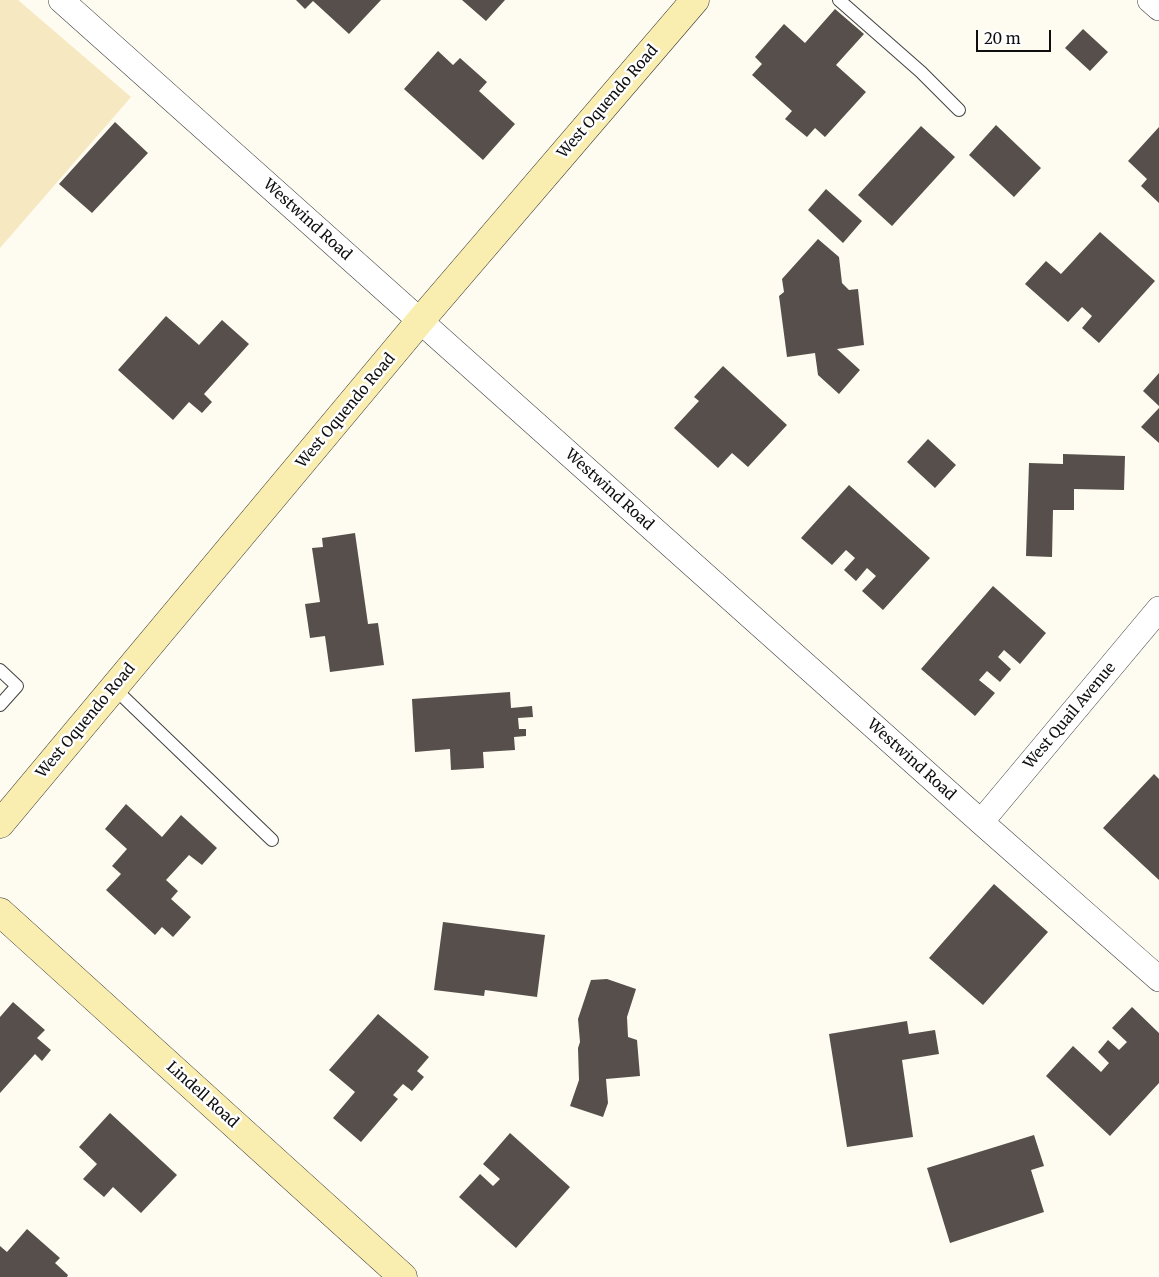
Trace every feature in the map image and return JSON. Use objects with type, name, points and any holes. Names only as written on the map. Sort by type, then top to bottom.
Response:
[{"type":"street","name":"Westwind Road","points":[[61,0],[1159,979]]},
{"type":"street","name":"West Oquendo Road","points":[[0,824],[420,321],[695,0]]},
{"type":"street","points":[[1150,0],[1159,8]]},
{"type":"street","name":"West Quail Avenue","points":[[981,822],[1159,610]]},
{"type":"street","name":"Lindell Road","points":[[0,912],[403,1277]]},
{"type":"lane","points":[[839,0],[921,72],[959,110]]},
{"type":"lane","points":[[0,670],[17,686],[0,705]]},
{"type":"lane","points":[[114,688],[272,840]]},
{"type":"sand","points":[[0,0],[18,0],[131,97],[0,248]]},
{"type":"building","points":[[296,0],[381,0],[349,34],[313,1],[305,9]]},
{"type":"building","points":[[462,0],[505,0],[486,21]]},
{"type":"building","points":[[835,9],[864,34],[836,65],[866,92],[825,137],[815,128],[807,137],[785,119],[792,111],[752,75],[762,64],[755,57],[784,24],[805,43]]},
{"type":"building","points":[[1083,29],[1108,52],[1090,71],[1065,48]]},
{"type":"building","points":[[438,51],[453,65],[460,58],[487,82],[479,91],[515,124],[483,160],[404,89]]},
{"type":"building","points":[[115,122],[148,153],[92,213],[59,184]]},
{"type":"building","points":[[996,125],[1041,168],[1014,197],[969,155]]},
{"type":"building","points":[[921,126],[955,157],[892,226],[858,195]]},
{"type":"building","points":[[1159,127],[1159,203],[1141,186],[1147,179],[1128,161]]},
{"type":"building","points":[[826,189],[862,221],[843,243],[808,210]]},
{"type":"building","points":[[1100,232],[1155,281],[1099,343],[1082,328],[1092,316],[1082,307],[1068,322],[1025,284],[1046,261],[1061,274]]},
{"type":"building","points":[[818,239],[839,257],[842,283],[849,290],[858,289],[864,345],[837,349],[860,370],[839,394],[818,375],[815,353],[787,357],[779,296],[784,292],[782,279]]},
{"type":"building","points":[[166,316],[199,345],[222,320],[249,344],[204,394],[212,402],[202,413],[189,402],[173,420],[118,370]]},
{"type":"building","points":[[723,366],[787,425],[748,467],[732,453],[718,468],[674,428],[699,401],[694,397]]},
{"type":"building","points":[[1159,373],[1159,406],[1143,391]]},
{"type":"building","points":[[1159,408],[1159,443],[1141,427]]},
{"type":"building","points":[[928,439],[956,465],[935,488],[907,462]]},
{"type":"building","points":[[1063,454],[1125,456],[1124,490],[1074,489],[1074,510],[1053,510],[1052,557],[1026,556],[1029,463],[1063,464]]},
{"type":"building","points":[[849,485],[930,558],[883,610],[862,591],[876,576],[867,568],[856,581],[844,570],[855,558],[846,550],[832,565],[801,538]]},
{"type":"building","points":[[355,533],[368,624],[378,623],[384,665],[330,672],[325,636],[310,638],[305,604],[320,602],[312,548],[323,547],[322,538]]},
{"type":"building","points":[[993,586],[1046,633],[1020,664],[1004,650],[998,657],[1011,669],[1000,682],[987,671],[979,680],[995,693],[975,716],[921,669]]},
{"type":"building","points":[[510,692],[511,708],[532,706],[533,717],[518,718],[519,729],[526,729],[526,736],[514,737],[515,750],[483,752],[484,768],[451,770],[450,749],[415,752],[412,699]]},
{"type":"building","points":[[1154,774],[1159,779],[1159,880],[1103,828]]},
{"type":"building","points":[[126,804],[162,837],[181,815],[217,848],[202,865],[189,855],[166,880],[178,891],[171,899],[191,917],[173,937],[162,927],[155,935],[106,890],[121,874],[112,866],[127,849],[105,829]]},
{"type":"building","points":[[994,884],[1048,932],[983,1005],[929,958]]},
{"type":"building","points":[[443,922],[545,935],[537,997],[485,990],[484,996],[434,990]]},
{"type":"building","points":[[607,979],[636,989],[627,1017],[628,1037],[637,1040],[640,1076],[606,1079],[608,1103],[603,1117],[570,1106],[579,1080],[578,1048],[580,1042],[578,1019],[591,980]]},
{"type":"building","points":[[13,1002],[45,1030],[37,1038],[51,1050],[42,1061],[35,1054],[0,1093],[0,1017]]},
{"type":"building","points":[[1132,1007],[1159,1033],[1159,1083],[1110,1136],[1046,1076],[1073,1046],[1101,1072],[1109,1063],[1098,1052],[1108,1040],[1119,1050],[1127,1042],[1112,1028]]},
{"type":"building","points":[[378,1014],[429,1057],[417,1071],[424,1077],[412,1091],[403,1084],[393,1095],[398,1099],[361,1142],[333,1118],[355,1092],[329,1070]]},
{"type":"building","points":[[907,1021],[909,1034],[935,1030],[939,1054],[902,1060],[913,1137],[847,1147],[829,1034]]},
{"type":"building","points":[[110,1113],[177,1175],[141,1213],[113,1187],[104,1197],[83,1179],[97,1164],[79,1147]]},
{"type":"building","points":[[510,1133],[570,1187],[516,1248],[459,1197],[480,1174],[493,1186],[500,1179],[483,1164]]},
{"type":"building","points":[[1034,1135],[1044,1166],[1031,1170],[1044,1212],[950,1243],[927,1168]]},
{"type":"building","points":[[27,1229],[60,1258],[55,1263],[68,1275],[67,1277],[0,1277],[0,1246],[7,1252]]}]
